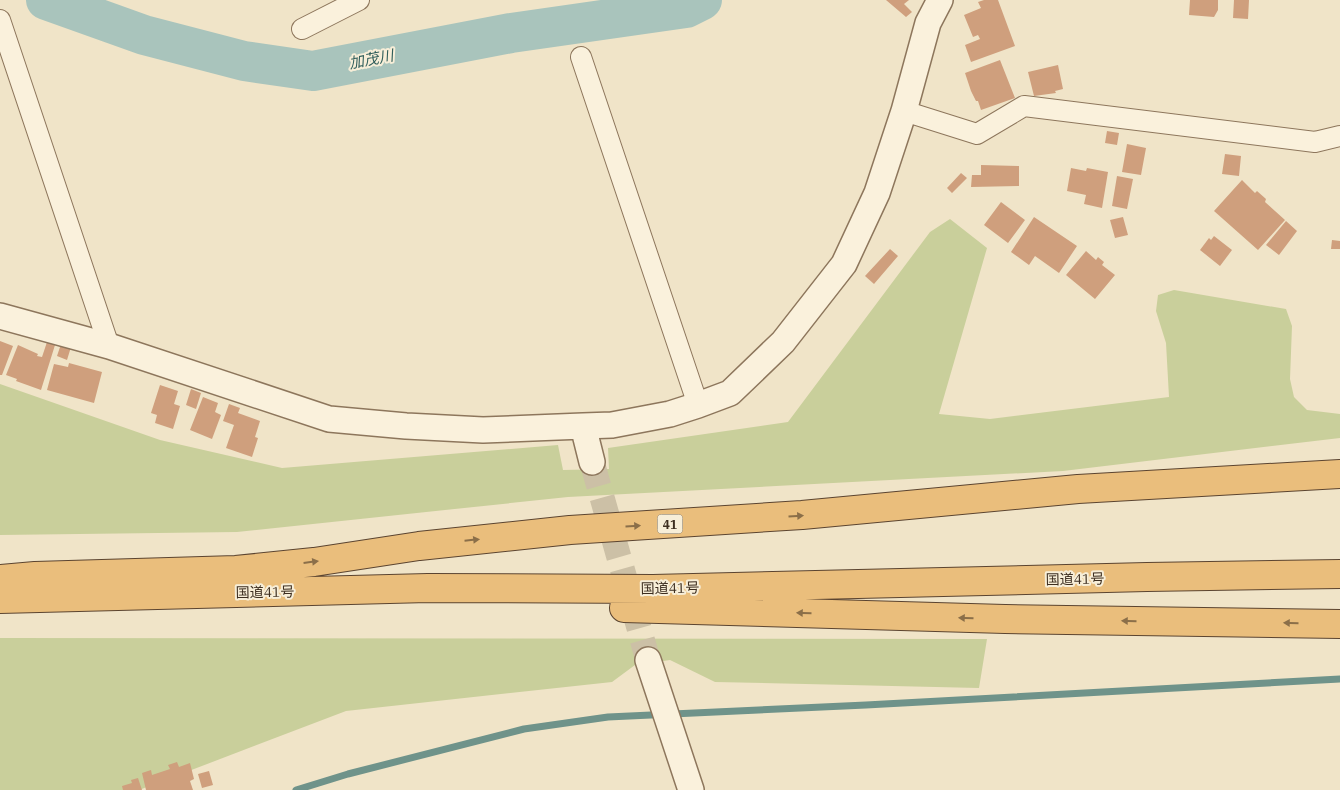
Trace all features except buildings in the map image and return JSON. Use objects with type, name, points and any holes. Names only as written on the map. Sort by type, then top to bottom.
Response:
[{"type":"highway","name":"41","points":[[0,580],[35,576],[236,570],[314,562],[419,546],[570,530],[802,515],[1078,489],[1340,474]]},
{"type":"highway","name":"国道41号","points":[[0,587],[1340,563]]},
{"type":"highway","name":"国道41号","points":[[0,599],[428,588],[653,589],[1340,574]]},
{"type":"highway","points":[[428,588],[492,602],[591,608],[1005,619],[1340,624]]},
{"type":"street","points":[[302,29],[359,0]]},
{"type":"street","points":[[0,316],[109,346],[329,419],[483,430],[621,423],[670,414],[698,405],[730,393],[783,342],[844,264],[877,193],[904,110],[928,23],[940,0]]},
{"type":"street","points":[[0,20],[109,346]]},
{"type":"street","points":[[581,57],[698,405]]},
{"type":"street","points":[[904,110],[977,134],[1024,106],[1315,142],[1340,136]]},
{"type":"street","points":[[583,426],[592,462]]},
{"type":"street","points":[[648,660],[690,790]]},
{"type":"green space","points":[[950,219],[987,248],[939,414],[990,419],[1169,397],[1166,343],[1156,311],[1158,295],[1174,290],[1286,309],[1292,326],[1290,379],[1294,397],[1307,410],[1340,414],[1340,438],[1063,471],[568,497],[237,532],[0,535],[0,384],[160,440],[282,468],[558,445],[563,470],[609,469],[608,448],[788,422],[930,232]]},
{"type":"green space","points":[[0,638],[987,639],[979,688],[715,682],[670,660],[635,665],[612,682],[346,711],[139,790],[0,790]]},
{"type":"waterway","name":"加茂川","points":[[46,0],[144,35],[244,61],[313,71],[511,33],[686,8],[702,0]]},
{"type":"waterway","points":[[296,790],[348,774],[524,729],[608,717],[1340,679]]},
{"type":"tunnel","points":[[592,462],[648,660]]}]
